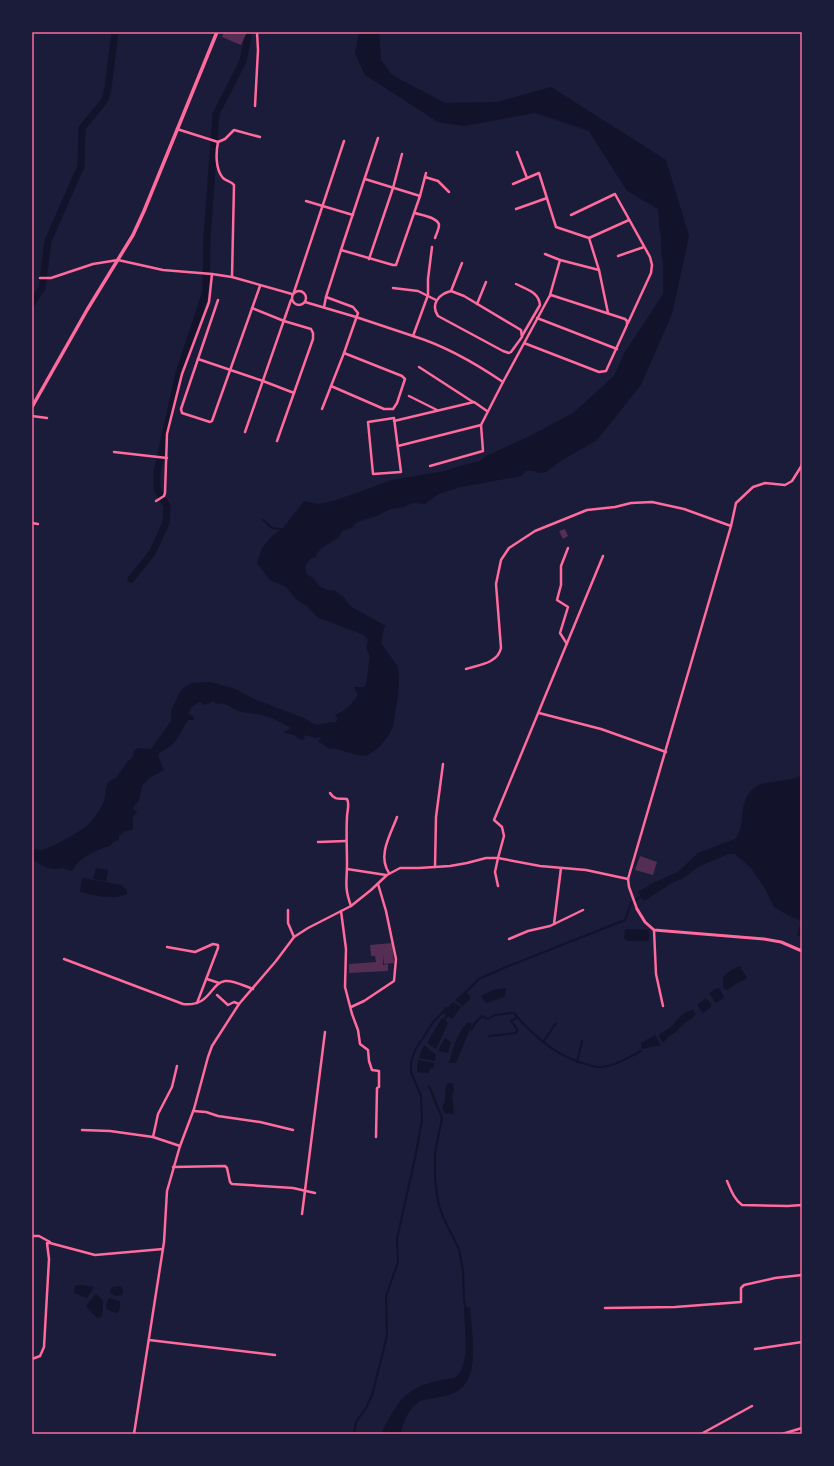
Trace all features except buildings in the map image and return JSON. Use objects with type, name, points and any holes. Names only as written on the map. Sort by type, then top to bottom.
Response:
[{"type":"main road","points":[[32,407],[87,310],[133,235],[217,32]]},
{"type":"street","points":[[254,106],[258,50],[257,32]]},
{"type":"street","points":[[177,129],[217,142],[225,139],[234,130],[260,137]]},
{"type":"street","points":[[324,307],[378,138]]},
{"type":"street","points":[[217,142],[216,155],[221,175],[234,185],[232,277]]},
{"type":"street","points":[[245,432],[344,142]]},
{"type":"street","points":[[517,152],[527,178]]},
{"type":"street","points":[[369,259],[393,188],[402,154]]},
{"type":"street","points":[[512,184],[539,173],[556,227],[589,238],[629,220]]},
{"type":"street","points":[[341,250],[369,259],[396,265],[426,175],[438,181],[449,192]]},
{"type":"street","points":[[365,179],[420,196]]},
{"type":"street","points":[[524,343],[599,372],[606,372],[651,273],[650,259],[615,194],[571,215]]},
{"type":"street","points":[[516,209],[547,198]]},
{"type":"street","points":[[306,201],[353,215]]},
{"type":"street","points":[[414,213],[432,218],[437,222],[439,225],[435,238]]},
{"type":"street","points":[[589,238],[599,270],[608,314]]},
{"type":"street","points":[[413,336],[428,295],[428,278],[432,247]]},
{"type":"street","points":[[618,256],[644,247]]},
{"type":"street","points":[[544,254],[560,260],[599,270]]},
{"type":"street","points":[[40,278],[48,278],[93,264],[118,260],[163,270],[232,277],[260,286],[293,293],[297,291],[303,292],[306,297],[305,302],[302,305],[297,306],[292,303],[291,300]]},
{"type":"street","points":[[430,466],[483,451],[481,425],[487,411],[550,296],[560,260]]},
{"type":"street","points":[[451,291],[462,264]]},
{"type":"street","points":[[156,501],[164,496],[167,434],[185,367],[208,302],[211,291],[211,274]]},
{"type":"street","points":[[477,304],[486,282]]},
{"type":"street","points":[[516,284],[537,295],[540,305],[522,337],[509,353],[438,316],[436,312],[436,300],[440,295],[451,291],[464,296],[521,330],[522,337]]},
{"type":"street","points":[[218,300],[181,409],[182,413],[208,421],[212,421],[260,286]]},
{"type":"street","points":[[393,288],[418,291],[436,300]]},
{"type":"street","points":[[550,296],[555,295],[625,319],[627,323]]},
{"type":"street","points":[[322,409],[358,313],[353,307],[326,297]]},
{"type":"street","points":[[305,302],[356,316],[432,342],[477,365],[503,382]]},
{"type":"street","points":[[252,308],[284,321],[311,329],[314,333],[277,442]]},
{"type":"street","points":[[537,318],[616,349]]},
{"type":"street","points":[[331,386],[384,409],[391,410],[397,403],[404,382],[402,376],[344,353]]},
{"type":"street","points":[[198,359],[294,393]]},
{"type":"street","points":[[419,368],[487,411]]},
{"type":"street","points":[[409,396],[437,410]]},
{"type":"street","points":[[394,421],[474,402]]},
{"type":"street","points":[[32,416],[47,418]]},
{"type":"street","points":[[394,418],[394,421],[401,472],[373,474],[368,422],[394,418]]},
{"type":"street","points":[[398,446],[481,425]]},
{"type":"street","points":[[114,452],[166,458]]},
{"type":"street","points":[[802,465],[792,481],[785,485],[765,483],[753,487],[736,503],[731,526],[628,880],[631,894],[637,909],[645,922],[654,930],[764,939],[781,942],[802,951]]},
{"type":"street","points":[[466,668],[495,659],[500,654],[501,648],[496,584],[501,560],[509,548],[535,531],[587,510],[615,507],[631,503],[652,502],[684,509],[731,526]]},
{"type":"street","points":[[32,523],[38,524]]},
{"type":"street","points":[[567,644],[560,632],[568,608],[557,600],[561,585],[562,566],[568,548]]},
{"type":"street","points":[[498,886],[495,872],[504,836],[502,827],[494,820],[603,556]]},
{"type":"street","points":[[539,713],[601,729],[666,752]]},
{"type":"street","points":[[435,867],[436,817],[443,764]]},
{"type":"street","points":[[330,793],[337,799],[347,799],[349,802],[346,841],[347,869],[345,883],[351,906]]},
{"type":"street","points":[[388,874],[386,864],[386,844],[397,817]]},
{"type":"street","points":[[318,842],[346,841]]},
{"type":"street","points":[[134,1434],[162,1249],[167,1191],[173,1167],[193,1112],[204,1068],[212,1046],[239,1004],[253,989],[294,937],[308,928],[351,906],[388,874],[400,868],[435,867],[467,863],[486,858],[498,858],[540,866],[586,870],[628,880]]},
{"type":"street","points":[[554,924],[561,868]]},
{"type":"street","points":[[347,869],[388,874]]},
{"type":"street","points":[[351,1007],[364,1001],[394,981],[396,959],[386,911],[378,884]]},
{"type":"street","points":[[288,910],[288,923],[294,937]]},
{"type":"street","points":[[509,939],[528,931],[554,924],[583,910]]},
{"type":"street","points":[[341,911],[346,949],[345,987],[358,1030],[360,1044],[368,1050],[372,1070],[379,1071],[379,1087],[377,1088],[376,1137]]},
{"type":"street","points":[[654,930],[656,974],[663,1006]]},
{"type":"street","points":[[167,947],[195,952],[214,944],[218,945],[207,979],[197,1003]]},
{"type":"street","points":[[64,959],[189,1005],[206,998],[219,983]]},
{"type":"street","points":[[207,979],[219,983],[231,981],[253,989]]},
{"type":"street","points":[[217,995],[228,1005],[234,1002],[239,1004]]},
{"type":"street","points":[[302,1214],[325,1032]]},
{"type":"street","points":[[153,1137],[158,1114],[172,1087],[177,1066]]},
{"type":"street","points":[[193,1112],[206,1112],[218,1116],[286,1127],[293,1130]]},
{"type":"street","points":[[82,1130],[110,1131],[153,1137],[180,1146]]},
{"type":"street","points":[[173,1167],[225,1166],[232,1184],[293,1188],[315,1193]]},
{"type":"street","points":[[727,1181],[733,1195],[742,1205],[802,1205]]},
{"type":"street","points":[[32,1236],[39,1236],[50,1242],[95,1255],[162,1249]]},
{"type":"street","points":[[32,1359],[40,1356],[44,1347],[49,1259],[47,1244],[50,1242]]},
{"type":"street","points":[[605,1308],[675,1307],[741,1302],[741,1288],[744,1285],[775,1278],[802,1275]]},
{"type":"street","points":[[149,1340],[275,1355]]},
{"type":"street","points":[[755,1348],[802,1342]]},
{"type":"street","points":[[701,1434],[752,1406]]},
{"type":"street","points":[[782,1434],[802,1428]]},
{"type":"shaded area","points":[[359,32],[379,32],[381,60],[392,75],[445,103],[497,102],[551,87],[666,160],[689,236],[672,314],[641,385],[597,440],[559,462],[546,472],[539,473],[526,471],[521,476],[461,487],[441,493],[425,504],[414,503],[404,507],[390,509],[377,516],[360,521],[353,527],[342,531],[338,537],[319,550],[316,557],[310,559],[305,566],[306,573],[314,579],[319,586],[327,590],[334,590],[344,597],[350,606],[386,626],[384,628],[381,643],[398,667],[399,676],[398,696],[393,726],[390,733],[381,745],[366,756],[357,755],[334,748],[330,749],[318,741],[321,738],[319,737],[316,738],[305,735],[305,739],[301,740],[293,735],[283,732],[291,728],[269,717],[242,712],[226,705],[216,704],[214,701],[205,705],[200,702],[192,706],[188,714],[193,716],[194,720],[188,720],[175,742],[159,753],[158,756],[164,770],[149,778],[142,786],[139,800],[133,808],[137,813],[133,816],[133,829],[124,832],[119,836],[119,840],[115,841],[108,847],[86,856],[78,862],[72,871],[62,868],[48,868],[35,861],[32,863],[32,849],[46,849],[75,834],[91,822],[104,801],[107,784],[112,779],[116,778],[128,761],[133,757],[134,751],[138,748],[152,748],[171,721],[171,711],[179,694],[183,688],[192,683],[210,682],[233,688],[254,699],[304,718],[314,724],[318,725],[337,721],[335,715],[348,707],[358,695],[354,687],[364,687],[366,684],[370,656],[366,648],[368,640],[364,635],[317,617],[308,607],[297,600],[286,587],[270,580],[257,563],[262,548],[272,536],[284,527],[304,501],[318,504],[333,501],[392,480],[445,471],[480,461],[486,456],[528,437],[573,413],[614,376],[625,352],[663,294],[663,263],[658,209],[627,191],[589,131],[535,113],[464,126],[438,122],[365,75],[355,53]]},
{"type":"shaded area","points":[[802,775],[802,937],[797,935],[801,921],[774,907],[764,887],[751,868],[735,854],[728,854],[700,866],[644,901],[638,892],[653,883],[678,872],[698,853],[735,839],[741,826],[746,798],[757,786],[796,778]]},
{"type":"shaded area","points":[[96,868],[108,870],[106,881],[93,879]]},
{"type":"shaded area","points":[[82,878],[121,885],[127,890],[127,894],[109,897],[80,892]]},
{"type":"shaded area","points":[[625,930],[649,930],[649,941],[627,941],[624,938]]},
{"type":"shaded area","points":[[740,966],[747,978],[726,990],[723,987],[723,977],[731,970]]},
{"type":"shaded area","points":[[506,988],[504,997],[486,1003],[481,996],[493,990]]},
{"type":"shaded area","points":[[717,988],[720,989],[724,998],[716,1003],[709,993]]},
{"type":"shaded area","points":[[465,991],[471,998],[463,1006],[455,1000]]},
{"type":"shaded area","points":[[706,998],[711,1004],[711,1007],[703,1013],[697,1005]]},
{"type":"shaded area","points":[[453,1002],[461,1007],[452,1019],[443,1013]]},
{"type":"shaded area","points":[[693,1010],[696,1014],[668,1037],[663,1043],[659,1036],[660,1034],[672,1026],[679,1017]]},
{"type":"shaded area","points":[[442,1018],[448,1023],[436,1049],[427,1043]]},
{"type":"shaded area","points":[[468,1022],[472,1024],[456,1063],[449,1063],[456,1041]]},
{"type":"shaded area","points":[[655,1035],[661,1045],[642,1049],[641,1043]]},
{"type":"shaded area","points":[[445,1038],[451,1042],[448,1053],[438,1051]]},
{"type":"shaded area","points":[[424,1045],[436,1055],[435,1061],[419,1058]]},
{"type":"shaded area","points":[[418,1060],[434,1063],[433,1069],[430,1068],[429,1073],[417,1072]]},
{"type":"shaded area","points":[[450,1083],[453,1084],[454,1091],[452,1096],[454,1114],[445,1113],[443,1108],[446,1086]]},
{"type":"shaded area","points":[[79,1285],[94,1287],[87,1298],[74,1293],[75,1286]]},
{"type":"shaded area","points":[[120,1286],[123,1289],[122,1295],[117,1296],[111,1294],[110,1291],[112,1287]]},
{"type":"shaded area","points":[[96,1294],[103,1301],[102,1316],[97,1318],[86,1306]]},
{"type":"shaded area","points":[[109,1298],[120,1301],[118,1313],[107,1309],[106,1305]]},
{"type":"shaded area","points":[[470,1307],[473,1352],[470,1374],[466,1383],[455,1393],[450,1395],[420,1401],[407,1415],[401,1434],[381,1434],[395,1409],[408,1394],[416,1388],[426,1384],[454,1378],[460,1373],[466,1346],[464,1308]]},
{"type":"waterway","points":[[32,303],[42,288],[48,241],[81,166],[82,128],[105,100],[108,88],[115,32]]},
{"type":"waterway","points":[[131,579],[152,553],[166,523],[167,506],[157,489],[157,472],[179,373],[206,291],[207,237],[216,114],[243,61],[249,32]]},
{"type":"waterway","points":[[263,520],[272,528],[280,529]]},
{"type":"waterway","points":[[465,993],[479,979],[625,920],[631,903],[642,896]]},
{"type":"waterway","points":[[354,1434],[356,1422],[366,1408],[372,1395],[387,1335],[386,1296],[398,1262],[397,1239],[422,1120],[421,1096],[411,1072],[411,1062],[415,1050],[434,1021],[447,1008]]},
{"type":"waterway","points":[[471,1030],[482,1016],[488,1019],[495,1015],[514,1013],[530,1030],[557,1052],[578,1062],[596,1067],[606,1066],[622,1061],[641,1051]]},
{"type":"waterway","points":[[443,1022],[448,1014]]},
{"type":"waterway","points":[[489,1036],[516,1033],[517,1029],[511,1021],[517,1017]]},
{"type":"waterway","points":[[543,1042],[556,1023]]},
{"type":"waterway","points":[[577,1062],[582,1041]]},
{"type":"waterway","points":[[429,1086],[442,1118],[435,1153],[435,1178],[438,1202],[443,1217],[459,1249],[463,1271],[464,1301],[466,1308]]}]
